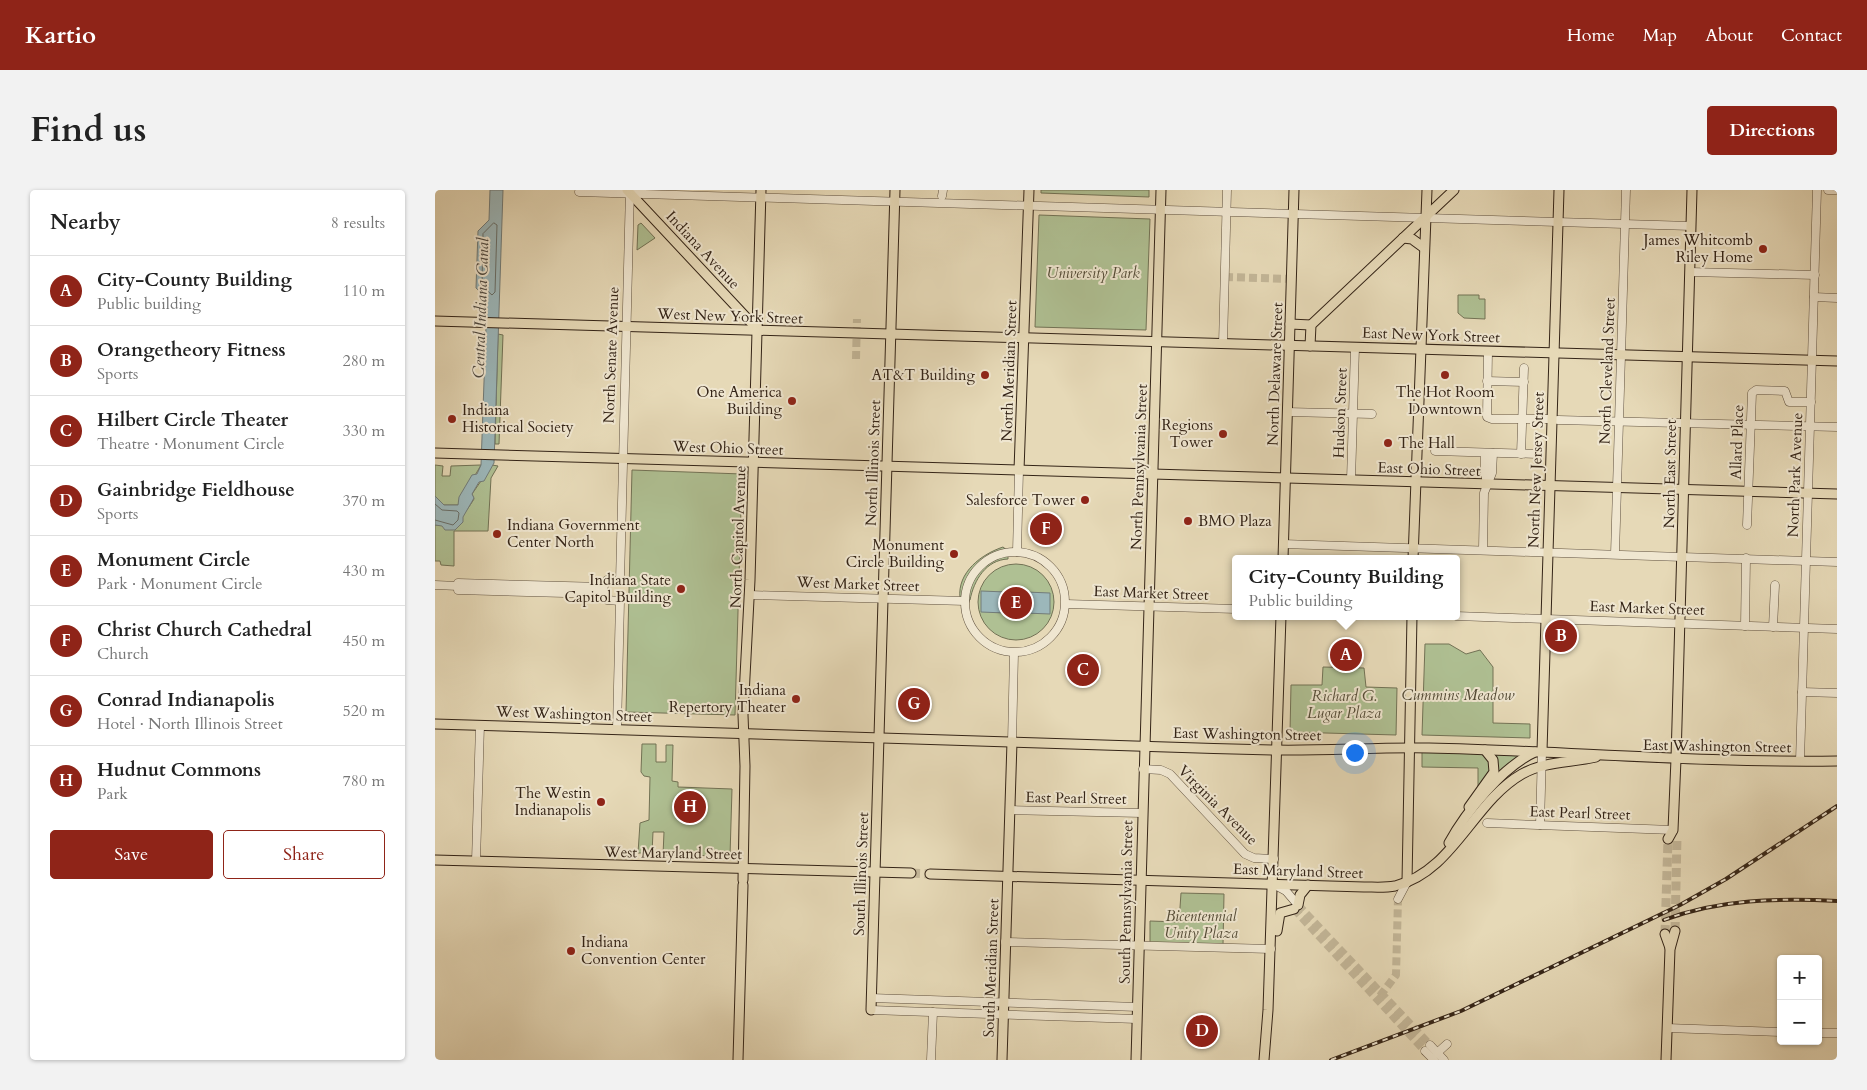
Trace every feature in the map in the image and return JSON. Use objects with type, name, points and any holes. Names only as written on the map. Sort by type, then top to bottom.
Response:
[{"type":"main road","name":"North Illinois Street","points":[[879,738],[895,190]]},
{"type":"main road","name":"North Meridian Street","points":[[1019,470],[1029,190]]},
{"type":"main road","name":"North Pennsylvania Street","points":[[1144,746],[1161,190]]},
{"type":"main road","name":"North Delaware Street","points":[[1283,555],[1294,190]]},
{"type":"main road","points":[[1413,555],[1423,247],[1427,190]]},
{"type":"main road","points":[[1310,346],[1311,325],[1454,190]]},
{"type":"main road","name":"North New Jersey Street","points":[[1542,751],[1549,486],[1556,420],[1554,353],[1559,190]]},
{"type":"main road","name":"North East Street","points":[[1673,835],[1692,190]]},
{"type":"main road","name":"Indiana Avenue","points":[[629,191],[758,330]]},
{"type":"main road","name":"North Capitol Avenue","points":[[738,1060],[743,882],[744,677],[750,595],[761,194]]},
{"type":"main road","points":[[1403,238],[1412,240],[1423,247]]},
{"type":"main road","name":"West New York Street","points":[[435,321],[1024,337]]},
{"type":"main road","points":[[1290,324],[1311,325]]},
{"type":"main road","name":"East New York Street","points":[[1024,337],[1837,361]]},
{"type":"main road","name":"West Ohio Street","points":[[435,453],[1019,470]]},
{"type":"main road","name":"East Ohio Street","points":[[1019,470],[1837,494]]},
{"type":"main road","points":[[1264,1060],[1271,953],[1281,620]]},
{"type":"main road","points":[[1407,882],[1412,620]]},
{"type":"main road","name":"West Washington Street","points":[[435,724],[1012,742]]},
{"type":"main road","name":"South Illinois Street","points":[[871,1010],[879,738]]},
{"type":"main road","points":[[930,874],[1007,876],[1012,742]]},
{"type":"main road","name":"East Washington Street","points":[[1012,742],[1276,750],[1409,748],[1542,751],[1676,759],[1836,761]]},
{"type":"main road","name":"South Pennsylvania Street","points":[[1136,1060],[1144,746]]},
{"type":"main road","points":[[1456,831],[1459,822],[1477,794],[1494,772],[1493,760],[1485,750]]},
{"type":"main road","points":[[1440,859],[1456,831],[1493,784],[1526,757],[1534,752],[1542,751]]},
{"type":"main road","name":"East Washington Street","points":[[1542,766],[1601,756]]},
{"type":"main road","name":"East Maryland Street","points":[[1007,876],[1375,887],[1395,886],[1407,882],[1440,859],[1502,788],[1522,774],[1542,766]]},
{"type":"main road","name":"West Maryland Street","points":[[435,860],[911,873]]},
{"type":"main road","name":"South Meridian Street","points":[[1002,1060],[1007,876]]},
{"type":"main road","points":[[1270,973],[1276,942],[1278,916],[1285,910],[1296,907],[1300,895],[1308,885]]},
{"type":"main road","points":[[1667,1060],[1670,949],[1675,931]]},
{"type":"main road","points":[[1665,934],[1670,949]]},
{"type":"main road","points":[[1267,1033],[1270,1060]]},
{"type":"street","points":[[829,190],[829,199]]},
{"type":"street","points":[[1223,344],[1227,190]]},
{"type":"street","name":"North Cleveland Street","points":[[1615,554],[1626,190]]},
{"type":"street","name":"North Park Avenue","points":[[1800,762],[1817,190]]},
{"type":"street","points":[[1828,190],[1837,190]]},
{"type":"street","points":[[579,192],[629,191],[761,194],[829,199],[1559,220],[1691,226]]},
{"type":"street","name":"North Senate Avenue","points":[[603,591],[607,580],[621,580],[629,191]]},
{"type":"street","points":[[1690,272],[1815,275]]},
{"type":"street","points":[[1814,297],[1837,298]]},
{"type":"street","name":"Hudson Street","points":[[1351,480],[1355,347]]},
{"type":"street","points":[[1488,351],[1487,417],[1522,420],[1685,422],[1837,427]]},
{"type":"street","points":[[1521,454],[1524,368]]},
{"type":"street","points":[[1487,381],[1524,382]]},
{"type":"street","points":[[1792,384],[1785,391],[1789,402],[1811,402]]},
{"type":"street","name":"Allard Place","points":[[1747,525],[1752,394],[1756,390],[1785,391]]},
{"type":"street","points":[[1287,412],[1372,414]]},
{"type":"street","points":[[1435,451],[1537,454]]},
{"type":"street","points":[[1483,549],[1484,493],[1487,484],[1485,473],[1489,453]]},
{"type":"street","name":"North Meridian Street","points":[[1017,552],[1019,470]]},
{"type":"street","points":[[1283,544],[1837,562]]},
{"type":"street","points":[[1017,552],[1037,557],[1053,568],[1063,585],[1066,604],[1061,623],[1050,639],[1033,650],[1014,653],[995,648],[979,637],[969,620],[965,601],[969,583],[984,563],[1000,555],[1017,552]]},
{"type":"street","points":[[1745,626],[1746,558]]},
{"type":"street","points":[[435,585],[456,586],[458,583],[603,591],[607,600],[619,601],[617,729]]},
{"type":"street","points":[[1773,627],[1775,585]]},
{"type":"street","name":"West Market Street","points":[[750,595],[965,601]]},
{"type":"street","name":"East Market Street","points":[[1066,604],[1232,609]]},
{"type":"street","name":"East Market Street","points":[[1460,616],[1837,629]]},
{"type":"street","points":[[1012,742],[1014,653]]},
{"type":"street","points":[[1802,692],[1837,693]]},
{"type":"street","points":[[477,862],[481,725]]},
{"type":"street","points":[[1540,825],[1542,751]]},
{"type":"street","name":"Virginia Avenue","points":[[1143,770],[1161,770],[1170,774],[1247,855],[1273,859]]},
{"type":"street","name":"East Pearl Street","points":[[1010,810],[1142,814]]},
{"type":"street","name":"East Pearl Street","points":[[1487,824],[1540,825],[1673,835]]},
{"type":"street","points":[[1398,899],[1407,882]]},
{"type":"street","points":[[1273,884],[1286,891],[1296,907]]},
{"type":"street","points":[[1005,942],[1139,945],[1271,953]]},
{"type":"street","points":[[871,998],[1137,1007]]},
{"type":"street","points":[[871,1010],[1137,1019]]},
{"type":"street","points":[[931,1060],[933,1012]]},
{"type":"street","points":[[1667,1028],[1777,1032]]},
{"type":"street","points":[[1822,1033],[1837,1033]]},
{"type":"street","points":[[1435,1056],[1447,1044]]},
{"type":"street","points":[[1427,1048],[1435,1056],[1444,1060]]},
{"type":"green space","points":[[1041,190],[1149,190],[1149,197],[1041,193]]},
{"type":"green space","name":"University Park","points":[[1039,215],[1150,219],[1146,330],[1035,327]]},
{"type":"green space","points":[[641,223],[655,238],[637,250],[638,225]]},
{"type":"green space","points":[[1458,295],[1479,295],[1479,299],[1485,299],[1485,319],[1464,318],[1458,313]]},
{"type":"green space","points":[[498,334],[503,335],[499,444],[495,444]]},
{"type":"green space","points":[[435,465],[443,466],[442,476],[450,476],[451,466],[481,465],[458,505],[444,505],[435,496]]},
{"type":"green space","points":[[492,465],[498,466],[491,478],[488,531],[454,531],[454,566],[441,565],[440,561],[435,561],[435,525],[449,524],[463,515],[474,499],[472,494]]},
{"type":"green space","points":[[632,470],[742,474],[735,715],[626,712]]},
{"type":"green space","points":[[1003,547],[1008,551],[1008,559],[993,563],[982,572],[970,600],[967,601],[960,598],[960,589],[967,572],[979,559]]},
{"type":"green space","points":[[1016,564],[1030,567],[1043,575],[1051,588],[1054,602],[1051,616],[1043,629],[1030,637],[1016,640],[1002,637],[989,629],[981,616],[978,602],[981,588],[989,575],[1002,567]]},
{"type":"green space","name":"Cummins Meadow","points":[[1425,644],[1449,644],[1466,654],[1480,650],[1493,667],[1493,723],[1530,724],[1530,738],[1422,735]]},
{"type":"green space","name":"Richard G. Lugar Plaza","points":[[1323,667],[1364,668],[1366,687],[1397,688],[1396,735],[1290,732],[1291,685],[1322,685]]},
{"type":"green space","points":[[642,744],[656,744],[656,762],[666,762],[666,745],[673,745],[672,781],[678,782],[678,787],[732,789],[730,856],[663,855],[664,832],[653,832],[652,853],[638,853],[640,823],[649,820],[650,777],[644,776],[641,772]]},
{"type":"green space","points":[[1422,752],[1522,754],[1498,774],[1489,772],[1478,786],[1478,768],[1422,767]]},
{"type":"green space","name":"Bicentennial Unity Plaza","points":[[1181,893],[1224,894],[1223,945],[1150,949],[1150,921],[1179,922]]},
{"type":"water","name":"Central Indiana Canal","points":[[490,190],[503,190],[494,463],[484,481],[479,482],[472,494],[474,498],[463,517],[463,522],[455,530],[445,530],[442,526],[435,525],[435,496],[444,505],[458,505],[459,497],[472,475],[477,474],[481,465],[487,298],[476,288],[478,231],[489,220]]},
{"type":"water","points":[[981,591],[1006,592],[1001,602],[1005,613],[981,612]]},
{"type":"water","points":[[1026,592],[1050,593],[1050,614],[1025,613],[1030,603]]},
{"type":"tunnel","points":[[1225,277],[1291,279]]},
{"type":"tunnel","points":[[856,359],[857,319]]},
{"type":"tunnel","points":[[1675,931],[1677,837]]},
{"type":"tunnel","points":[[1665,934],[1668,839]]},
{"type":"tunnel","points":[[911,873],[930,874]]},
{"type":"tunnel","points":[[1380,996],[1396,975],[1398,899]]},
{"type":"tunnel","points":[[1298,905],[1430,1045]]},
{"type":"tunnel","points":[[1294,909],[1425,1051]]},
{"type":"railway","points":[[1331,1060],[1461,1011],[1680,905],[1726,879],[1837,806]]},
{"type":"railway","points":[[1664,920],[1685,913],[1728,904],[1771,900],[1837,901]]},
{"type":"place","name":"James Whitcomb Riley Home","points":[[1763,249]]},
{"type":"place","name":"AT&T Building","points":[[985,375]]},
{"type":"place","name":"The Hot Room Downtown","points":[[1445,375]]},
{"type":"place","name":"One America Building","points":[[792,401]]},
{"type":"place","name":"Indiana Historical Society","points":[[452,419]]},
{"type":"place","name":"Regions Tower","points":[[1223,434]]},
{"type":"place","name":"The Hall","points":[[1388,443]]},
{"type":"place","name":"Salesforce Tower","points":[[1085,500]]},
{"type":"place","name":"BMO Plaza","points":[[1188,521]]},
{"type":"place","name":"Christ Church Cathedral","points":[[1046,529]]},
{"type":"place","name":"Indiana Government Center North","points":[[497,534]]},
{"type":"place","name":"Monument Circle Building","points":[[954,554]]},
{"type":"place","name":"Indiana State Capitol Building","points":[[681,589]]},
{"type":"place","name":"Monument Circle","points":[[1016,603]]},
{"type":"place","name":"Orangetheory Fitness","points":[[1561,636]]},
{"type":"place","name":"City-County Building","points":[[1346,655]]},
{"type":"place","name":"Hilbert Circle Theater","points":[[1083,670]]},
{"type":"place","name":"Indiana Repertory Theater","points":[[796,699]]},
{"type":"place","name":"Conrad Indianapolis","points":[[914,704]]},
{"type":"place","name":"The Westin Indianapolis","points":[[601,802]]},
{"type":"place","name":"Hudnut Commons","points":[[690,807]]},
{"type":"place","name":"Indiana Convention Center","points":[[571,951]]},
{"type":"place","name":"Gainbridge Fieldhouse","points":[[1202,1031]]}]
